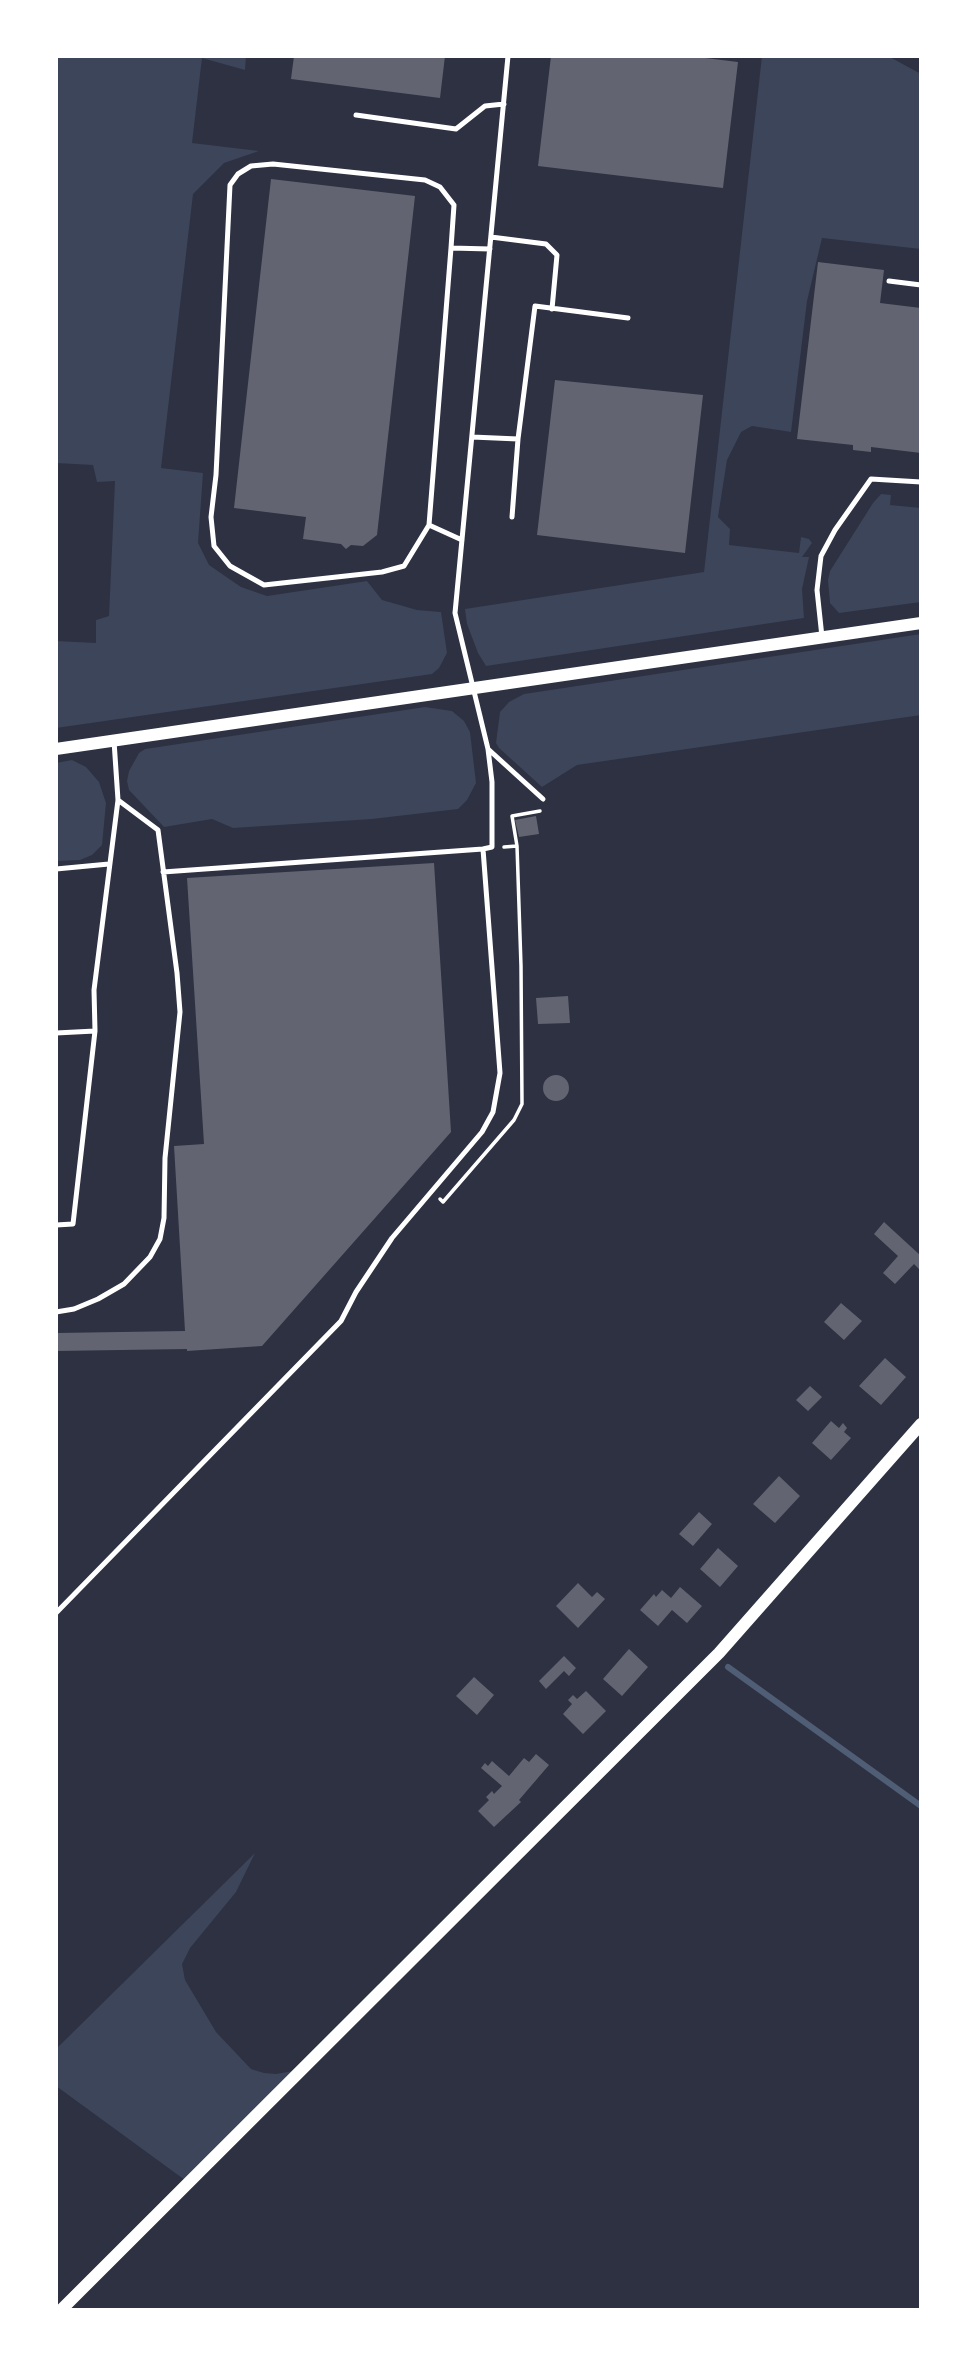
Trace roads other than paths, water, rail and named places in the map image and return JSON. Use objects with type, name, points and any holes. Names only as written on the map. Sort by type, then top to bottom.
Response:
[{"type":"street","points":[[56,749],[921,623]]},
{"type":"street","points":[[61,2310],[719,1653],[921,1424]]},
{"type":"lane","points":[[163,872],[492,847],[492,782],[488,748],[455,613],[508,56]]},
{"type":"lane","points":[[356,115],[456,129],[485,106],[504,104]]},
{"type":"lane","points":[[273,164],[425,180],[440,187],[454,205],[451,248],[429,525],[404,566],[382,572],[264,585],[230,566],[214,546],[211,517],[216,475],[230,185],[238,174],[251,166],[273,164]]},
{"type":"lane","points":[[491,237],[546,244],[557,255],[552,309]]},
{"type":"lane","points":[[451,248],[490,249]]},
{"type":"lane","points":[[889,281],[921,285]]},
{"type":"lane","points":[[512,517],[517,439],[535,306],[628,318]]},
{"type":"lane","points":[[472,436],[517,439]]},
{"type":"lane","points":[[822,637],[817,590],[821,556],[835,530],[872,479],[921,482]]},
{"type":"lane","points":[[429,525],[462,540]]},
{"type":"lane","points":[[56,1225],[73,1224],[95,1031],[94,990],[118,800],[114,741]]},
{"type":"lane","points":[[488,748],[543,799]]},
{"type":"lane","points":[[56,1312],[74,1309],[124,1284],[150,1256],[160,1239],[164,1218],[165,1158],[180,1012],[177,973],[158,830],[118,800]]},
{"type":"lane","points":[[56,1613],[341,1321],[356,1292],[392,1238],[482,1132],[493,1112],[500,1073],[484,849]]},
{"type":"lane","points":[[56,869],[109,864]]},
{"type":"lane","points":[[56,1033],[95,1031]]},
{"type":"waterway","points":[[728,1667],[921,1806]]}]
